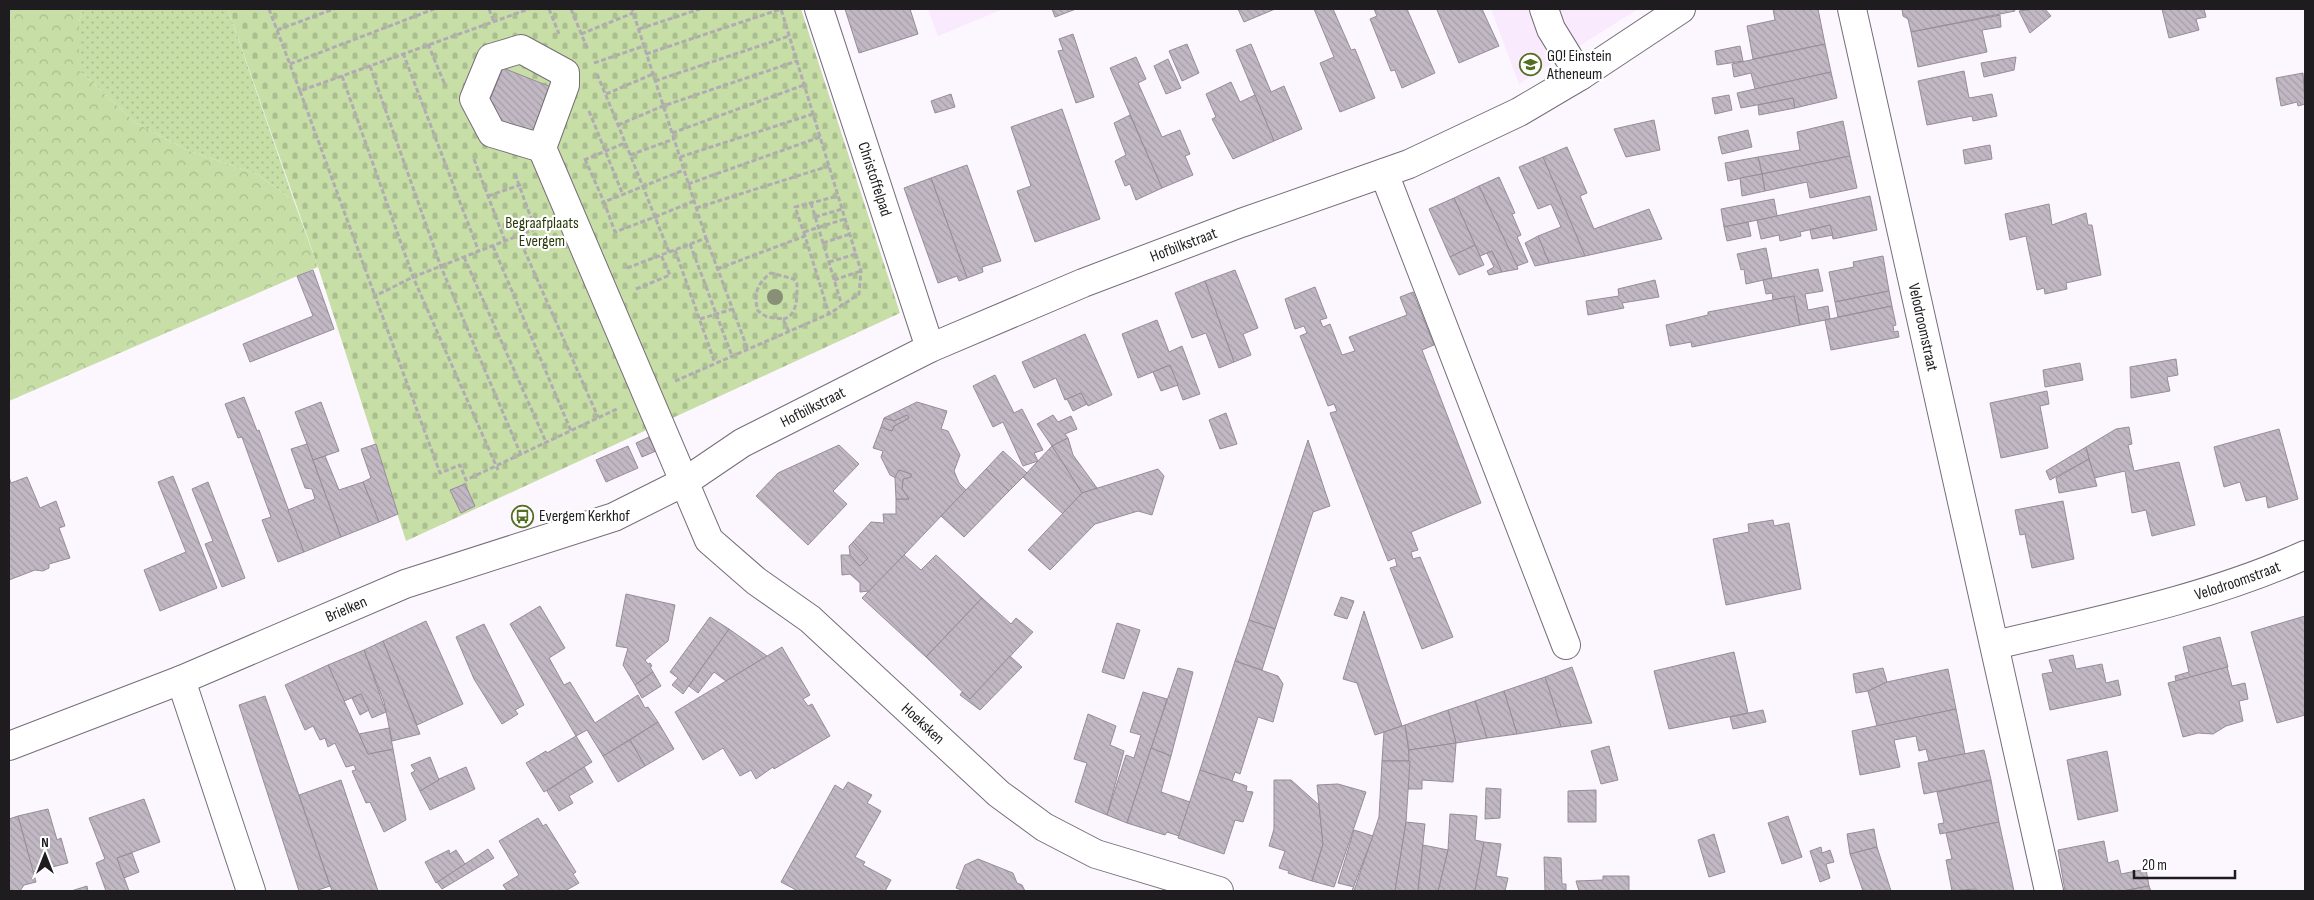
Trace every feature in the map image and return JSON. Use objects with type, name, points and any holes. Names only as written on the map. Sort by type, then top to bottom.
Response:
[{"type":"street","name":"Christoffelpad","points":[[819,9],[930,348]]},
{"type":"street","points":[[1544,9],[1551,29],[1580,76]]},
{"type":"street","name":"Hofbilkstraat","points":[[686,481],[742,443],[930,348],[1083,283],[1241,223],[1409,164],[1519,112],[1580,76],[1681,9]]},
{"type":"street","name":"Velodroomstraat","points":[[1852,9],[2049,891]]},
{"type":"street","points":[[521,49],[565,74],[565,85],[542,148],[492,133],[474,99],[491,58],[521,49]]},
{"type":"street","name":"Hoeksken","points":[[542,148],[710,540],[756,581],[810,619],[999,794],[1044,827],[1096,854],[1219,891]]},
{"type":"street","points":[[1384,173],[1566,645]]},
{"type":"street","name":"Brielken","points":[[9,746],[181,680],[405,584],[614,517],[686,481]]},
{"type":"street","name":"Velodroomstraat","points":[[1995,645],[2176,601],[2257,576],[2305,555]]},
{"type":"street","points":[[181,680],[251,891]]},
{"type":"path","points":[[268,9],[290,64],[440,473],[460,465],[466,480],[497,468],[521,454],[715,363],[829,314],[858,294],[861,271],[781,9],[646,54]]},
{"type":"path","points":[[277,30],[334,9]]},
{"type":"path","points":[[290,64],[434,9]]},
{"type":"path","points":[[300,91],[529,9]]},
{"type":"path","points":[[571,9],[669,252]]},
{"type":"path","points":[[638,30],[700,9]]},
{"type":"path","points":[[581,34],[633,11],[706,238],[748,350]]},
{"type":"path","points":[[655,81],[789,36]]},
{"type":"path","points":[[593,63],[644,46]]},
{"type":"path","points":[[402,53],[479,252]]},
{"type":"path","points":[[618,125],[663,106],[797,60]]},
{"type":"path","points":[[370,66],[440,267],[521,454]]},
{"type":"path","points":[[606,94],[653,74]]},
{"type":"path","points":[[342,76],[413,277],[497,468]]},
{"type":"path","points":[[672,133],[804,85]]},
{"type":"path","points":[[587,107],[623,195]]},
{"type":"path","points":[[680,158],[813,114]]},
{"type":"path","points":[[502,136],[535,229]]},
{"type":"path","points":[[688,184],[820,137]]},
{"type":"path","points":[[630,155],[674,139]]},
{"type":"path","points":[[625,143],[585,159],[615,232],[694,202]]},
{"type":"path","points":[[696,208],[829,166]]},
{"type":"path","points":[[604,202],[684,170]]},
{"type":"path","points":[[488,196],[553,174]]},
{"type":"path","points":[[829,314],[795,206],[838,196]]},
{"type":"path","points":[[811,203],[842,306]]},
{"type":"path","points":[[815,217],[842,209]]},
{"type":"path","points":[[375,296],[413,277],[571,216]]},
{"type":"path","points":[[717,268],[818,227],[845,220]]},
{"type":"path","points":[[823,243],[850,234]]},
{"type":"path","points":[[518,236],[598,417]]},
{"type":"path","points":[[603,290],[661,255],[706,238]]},
{"type":"path","points":[[690,244],[732,356]]},
{"type":"path","points":[[493,246],[571,431]]},
{"type":"path","points":[[675,250],[715,363]]},
{"type":"path","points":[[829,262],[856,254]]},
{"type":"path","points":[[603,290],[670,275],[661,255]]},
{"type":"path","points":[[464,257],[546,442]]},
{"type":"path","points":[[834,280],[861,271]]},
{"type":"path","points":[[771,273],[794,279],[798,284],[794,311],[787,318],[783,319],[767,317],[758,311],[755,300],[762,280],[771,273]]},
{"type":"path","points":[[700,319],[732,309]]},
{"type":"path","points":[[783,319],[789,332]]},
{"type":"shaded area","points":[[928,9],[1003,9],[938,36]]},
{"type":"shaded area","name":"GO! Einstein Atheneum","points":[[1491,9],[1638,9],[1519,84]]},
{"type":"green space","points":[[9,9],[83,9],[79,22],[79,70],[136,123],[187,150],[257,174],[294,201],[318,267],[9,401]]},
{"type":"green space","points":[[83,9],[228,9],[294,201],[257,174],[187,150],[136,123],[79,70],[79,22]]},
{"type":"green space","name":"Begraafplaats Evergem","points":[[228,9],[801,9],[900,313],[406,541],[318,267]]},
{"type":"building","points":[[845,9],[910,9],[918,34],[859,53]]},
{"type":"building","points":[[1052,9],[1076,9],[1055,17]]},
{"type":"building","points":[[1238,9],[1275,9],[1244,22]]},
{"type":"building","points":[[1314,9],[1333,9],[1351,50],[1355,49],[1375,98],[1340,112],[1320,63],[1334,57]]},
{"type":"building","points":[[1374,9],[1407,9],[1435,73],[1402,88],[1395,70],[1391,71],[1370,19],[1377,16]]},
{"type":"building","points":[[1482,9],[1499,46],[1459,63],[1437,10]]},
{"type":"building","points":[[1773,9],[1818,9],[1825,44],[1753,59],[1747,26],[1775,20]]},
{"type":"building","points":[[1902,9],[2014,9],[2015,11],[1911,32],[1908,19],[1903,16]]},
{"type":"building","points":[[2045,9],[2051,16],[2030,33],[2019,11]]},
{"type":"building","points":[[2162,9],[2204,9],[2206,17],[2196,19],[2199,30],[2169,38]]},
{"type":"building","points":[[2000,15],[2001,27],[1982,30],[1987,52],[1918,67],[1911,32]]},
{"type":"building","points":[[1073,34],[1094,97],[1076,103],[1058,51],[1063,50],[1059,39]]},
{"type":"building","points":[[1187,44],[1199,73],[1182,81],[1169,51]]},
{"type":"building","points":[[1251,44],[1271,92],[1284,86],[1302,129],[1274,141],[1236,50]]},
{"type":"building","points":[[1825,44],[1831,72],[1755,89],[1751,73],[1734,77],[1732,64]]},
{"type":"building","points":[[1740,46],[1743,61],[1717,65],[1715,51]]},
{"type":"building","points":[[1136,57],[1146,79],[1138,83],[1162,137],[1180,130],[1190,154],[1185,156],[1193,175],[1162,188],[1110,68]]},
{"type":"building","points":[[2016,57],[2014,70],[1984,77],[1981,63]]},
{"type":"building","points":[[1168,59],[1181,88],[1166,94],[1154,66]]},
{"type":"building","points":[[503,68],[551,87],[532,135],[483,116]]},
{"type":"building","points":[[1964,71],[1969,98],[1992,94],[1997,116],[1973,121],[1972,116],[1927,125],[1918,81]]},
{"type":"building","points":[[1831,72],[1837,98],[1795,108],[1793,98],[1741,108],[1737,93]]},
{"type":"building","points":[[2303,73],[2305,104],[2298,106],[2297,102],[2281,106],[2276,78]]},
{"type":"building","points":[[1231,82],[1240,102],[1255,95],[1274,141],[1233,159],[1212,119],[1216,117],[1206,94]]},
{"type":"building","points":[[951,94],[955,107],[935,113],[931,101]]},
{"type":"building","points":[[1729,95],[1732,110],[1715,114],[1712,98]]},
{"type":"building","points":[[1793,98],[1795,108],[1759,115],[1758,105]]},
{"type":"building","points":[[1062,109],[1100,219],[1035,242],[1017,191],[1031,186],[1011,127]]},
{"type":"building","points":[[1130,115],[1162,188],[1136,200],[1130,184],[1125,186],[1115,161],[1126,155],[1114,123]]},
{"type":"building","points":[[1654,120],[1660,150],[1626,157],[1614,129]]},
{"type":"building","points":[[1843,121],[1850,156],[1762,174],[1758,157],[1800,150],[1797,132]]},
{"type":"building","points":[[1748,130],[1752,147],[1722,154],[1718,137]]},
{"type":"building","points":[[1990,145],[1992,159],[1965,164],[1963,150]]},
{"type":"building","points":[[1567,147],[1587,193],[1580,196],[1594,229],[1649,209],[1662,239],[1585,256],[1543,157]]},
{"type":"building","points":[[1850,156],[1857,188],[1810,198],[1807,182],[1765,191],[1762,174]]},
{"type":"building","points":[[1543,157],[1585,256],[1549,263],[1538,236],[1561,227],[1551,204],[1538,209],[1519,167]]},
{"type":"building","points":[[1758,157],[1762,174],[1728,181],[1725,163]]},
{"type":"building","points":[[967,165],[1001,261],[982,267],[983,272],[967,278],[931,178]]},
{"type":"building","points":[[1762,174],[1765,191],[1742,196],[1740,178]]},
{"type":"building","points":[[1499,177],[1515,213],[1512,214],[1521,235],[1517,237],[1528,262],[1517,266],[1479,186]]},
{"type":"building","points":[[931,178],[967,278],[959,281],[957,276],[938,283],[904,188]]},
{"type":"building","points":[[1479,186],[1518,269],[1502,272],[1492,251],[1480,256],[1454,198]]},
{"type":"building","points":[[1870,196],[1877,230],[1833,239],[1830,225],[1800,232],[1801,236],[1780,241],[1779,235],[1761,239],[1757,220]]},
{"type":"building","points":[[1454,198],[1475,245],[1450,257],[1429,209]]},
{"type":"building","points":[[1774,199],[1777,216],[1724,227],[1721,209]]},
{"type":"building","points":[[2049,204],[2052,225],[2086,213],[2088,225],[2092,225],[2101,275],[2066,283],[2067,289],[2045,294],[2044,288],[2037,290],[2026,236],[2010,240],[2005,214]]},
{"type":"building","points":[[1748,222],[1751,236],[1727,241],[1724,227]]},
{"type":"building","points":[[1830,225],[1833,235],[1812,239],[1810,230]]},
{"type":"building","points":[[1538,236],[1549,263],[1535,266],[1525,243]]},
{"type":"building","points":[[1475,245],[1484,265],[1459,275],[1450,257]]},
{"type":"building","points":[[1766,248],[1772,278],[1746,284],[1744,269],[1741,270],[1737,254]]},
{"type":"building","points":[[1492,251],[1502,272],[1489,275],[1487,271],[1494,267],[1487,253]]},
{"type":"building","points":[[1883,256],[1889,291],[1835,302],[1829,272],[1854,267],[1853,262]]},
{"type":"building","points":[[1818,269],[1823,291],[1805,294],[1808,310],[1828,306],[1830,319],[1800,325],[1794,296],[1773,300],[1772,293],[1766,294],[1763,280]]},
{"type":"building","points":[[313,270],[334,329],[250,362],[243,344],[313,316],[297,276]]},
{"type":"building","points":[[1235,270],[1258,328],[1243,334],[1251,355],[1234,362],[1205,281]]},
{"type":"building","points":[[1655,280],[1659,297],[1622,303],[1624,308],[1588,315],[1586,301],[1619,296],[1618,289]]},
{"type":"building","points":[[1205,281],[1234,362],[1219,368],[1206,333],[1192,338],[1175,293]]},
{"type":"building","points":[[1315,287],[1327,318],[1320,320],[1323,327],[1330,324],[1342,355],[1355,351],[1349,337],[1407,315],[1400,297],[1413,292],[1434,345],[1422,350],[1481,503],[1411,532],[1418,550],[1411,552],[1413,559],[1420,557],[1453,637],[1422,649],[1390,568],[1397,566],[1395,558],[1388,561],[1330,413],[1337,411],[1334,404],[1328,406],[1300,336],[1307,333],[1304,326],[1295,329],[1285,299]]},
{"type":"building","points":[[1889,291],[1892,306],[1838,317],[1835,302]]},
{"type":"building","points":[[1794,296],[1800,325],[1692,347],[1691,342],[1670,346],[1666,325],[1708,315],[1708,312]]},
{"type":"building","points":[[1892,306],[1896,325],[1893,326],[1894,332],[1898,331],[1899,337],[1831,350],[1825,320]]},
{"type":"building","points":[[1157,320],[1169,352],[1182,346],[1200,394],[1183,400],[1170,365],[1138,378],[1122,334]]},
{"type":"building","points":[[1085,334],[1112,395],[1088,406],[1081,393],[1065,400],[1056,378],[1034,388],[1022,362]]},
{"type":"building","points":[[2176,359],[2178,375],[2167,377],[2170,391],[2131,398],[2130,367]]},
{"type":"building","points":[[2080,363],[2083,380],[2045,387],[2043,370]]},
{"type":"building","points":[[1170,365],[1178,385],[1161,391],[1153,372]]},
{"type":"building","points":[[995,375],[1014,413],[1022,409],[1043,450],[1034,453],[1038,461],[1023,466],[1003,422],[993,427],[973,386]]},
{"type":"building","points":[[2047,391],[2049,404],[2040,406],[2048,448],[2001,458],[1990,403]]},
{"type":"building","points":[[1081,393],[1087,404],[1073,411],[1067,399]]},
{"type":"building","points":[[244,397],[257,431],[259,430],[304,552],[278,562],[262,520],[271,517],[242,437],[238,438],[225,404]]},
{"type":"building","points":[[321,402],[339,451],[313,460],[295,412]]},
{"type":"building","points":[[917,402],[947,411],[941,429],[948,431],[960,455],[954,471],[959,483],[966,490],[863,598],[869,591],[860,592],[860,583],[850,574],[842,575],[841,555],[850,555],[860,566],[868,558],[853,542],[871,522],[884,523],[883,514],[896,514],[896,499],[909,499],[902,489],[903,479],[911,477],[911,474],[899,470],[896,478],[890,475],[881,457],[883,451],[873,448],[881,427],[892,431],[894,426],[909,418],[907,415],[894,421],[884,418]]},
{"type":"building","points":[[1226,413],[1237,444],[1220,449],[1209,420]]},
{"type":"building","points":[[907,415],[909,418],[894,426],[892,431],[881,427],[884,418],[894,421]]},
{"type":"building","points":[[1053,415],[1058,422],[1071,416],[1077,429],[1065,434],[1068,438],[1052,446],[1037,424]]},
{"type":"building","points":[[2129,427],[2132,444],[2128,445],[2134,471],[2179,462],[2195,525],[2152,536],[2146,510],[2132,513],[2125,471],[2094,478],[2086,447],[2116,429]]},
{"type":"building","points":[[2279,429],[2298,499],[2268,508],[2266,496],[2246,501],[2240,482],[2224,487],[2214,447]]},
{"type":"building","points":[[649,437],[656,451],[642,457],[636,443]]},
{"type":"building","points":[[1068,438],[1073,455],[1097,488],[1082,493],[1052,446]]},
{"type":"building","points":[[1308,440],[1330,506],[1313,512],[1275,629],[1249,620]]},
{"type":"building","points":[[307,444],[341,537],[304,552],[288,510],[315,499],[312,489],[305,488],[291,449]]},
{"type":"building","points":[[376,444],[398,514],[379,522],[363,482],[371,478],[361,449]]},
{"type":"building","points":[[839,445],[859,464],[833,491],[847,504],[808,545],[756,496],[778,473]]},
{"type":"building","points":[[628,446],[638,468],[606,482],[596,460]]},
{"type":"building","points":[[1052,446],[1082,493],[1063,514],[1023,477]]},
{"type":"building","points":[[2086,447],[2089,459],[2050,480],[2046,471]]},
{"type":"building","points":[[1003,451],[1027,473],[1009,491],[986,469]]},
{"type":"building","points":[[325,456],[339,490],[363,482],[379,522],[341,537],[313,460]]},
{"type":"building","points":[[2089,459],[2097,486],[2059,493],[2056,478]]},
{"type":"building","points":[[986,469],[1009,491],[964,537],[941,516]]},
{"type":"building","points":[[1158,469],[1164,476],[1152,515],[1138,511],[1095,524],[1050,570],[1028,550],[1082,493]]},
{"type":"building","points":[[899,470],[911,474],[911,477],[903,479],[902,489],[909,499],[896,499],[895,477]]},
{"type":"building","points":[[173,476],[217,588],[160,611],[144,570],[186,552],[158,482]]},
{"type":"building","points":[[9,477],[11,483],[27,477],[40,508],[56,501],[65,526],[59,528],[70,558],[49,564],[49,568],[43,571],[35,570],[9,580]]},
{"type":"building","points":[[208,482],[245,578],[222,587],[205,544],[213,541],[192,489]]},
{"type":"building","points":[[465,484],[475,506],[461,513],[450,490]]},
{"type":"building","points":[[2063,501],[2074,559],[2032,568],[2025,534],[2020,535],[2015,510]]},
{"type":"building","points":[[1773,520],[1774,526],[1789,523],[1801,589],[1726,605],[1713,539],[1749,532],[1748,524]]},
{"type":"building","points":[[853,542],[868,558],[860,566],[850,555],[849,546]]},
{"type":"building","points":[[904,555],[921,570],[936,555],[982,598],[926,657],[862,598]]},
{"type":"building","points":[[626,594],[675,605],[668,641],[645,660],[652,666],[650,667],[653,672],[635,685],[623,665],[628,648],[616,646]]},
{"type":"building","points":[[1341,597],[1354,601],[1347,619],[1334,615]]},
{"type":"building","points":[[982,598],[1011,624],[1016,618],[1033,632],[970,699],[926,657]]},
{"type":"building","points":[[540,606],[565,648],[549,658],[564,685],[570,682],[595,723],[638,695],[645,708],[648,707],[658,722],[603,756],[587,730],[576,736],[510,624]]},
{"type":"building","points":[[1364,611],[1402,726],[1375,735],[1357,683],[1343,679]]},
{"type":"building","points":[[2305,616],[2305,715],[2277,723],[2251,632]]},
{"type":"building","points":[[710,617],[729,629],[683,694],[672,685],[678,678],[670,672]]},
{"type":"building","points":[[1249,620],[1275,629],[1262,670],[1235,661]]},
{"type":"building","points":[[426,621],[463,704],[417,725],[383,641]]},
{"type":"building","points":[[1117,623],[1140,630],[1124,679],[1102,672]]},
{"type":"building","points":[[484,624],[524,705],[515,710],[518,714],[502,724],[474,679],[456,637]]},
{"type":"building","points":[[729,629],[767,656],[726,681],[714,672],[698,693],[689,686]]},
{"type":"building","points":[[2220,637],[2228,667],[2176,681],[2175,676],[2189,672],[2183,647]]},
{"type":"building","points":[[383,641],[420,734],[392,741],[384,702],[364,650]]},
{"type":"building","points":[[782,647],[810,695],[803,699],[808,706],[812,704],[830,736],[774,769],[773,767],[756,779],[751,770],[740,776],[723,748],[703,760],[675,712]]},
{"type":"building","points":[[364,650],[386,712],[372,718],[361,694],[344,701],[328,665]]},
{"type":"building","points":[[1734,652],[1748,713],[1669,729],[1654,671]]},
{"type":"building","points":[[2073,655],[2076,669],[2102,664],[2106,683],[2118,680],[2121,695],[2050,710],[2042,674],[2053,672],[2049,660]]},
{"type":"building","points":[[1010,656],[1022,667],[980,710],[960,695],[962,692],[970,699]]},
{"type":"building","points":[[1235,661],[1278,676],[1283,684],[1273,722],[1258,717],[1240,774],[1235,772],[1232,781],[1200,770]]},
{"type":"building","points":[[328,665],[368,754],[393,749],[406,820],[384,832],[370,802],[366,803],[352,771],[356,770],[354,765],[346,767],[335,743],[328,747],[325,738],[320,740],[313,726],[305,730],[285,685]]},
{"type":"building","points":[[1572,667],[1592,723],[1561,727],[1545,677]]},
{"type":"building","points":[[2227,667],[2232,686],[2245,683],[2248,699],[2239,701],[2243,721],[2226,726],[2213,734],[2198,733],[2183,737],[2168,683]]},
{"type":"building","points":[[1178,668],[1193,672],[1171,756],[1151,748]]},
{"type":"building","points":[[1883,668],[1887,682],[1868,691],[1856,693],[1853,674]]},
{"type":"building","points":[[1948,669],[1956,709],[1877,726],[1868,691],[1887,682]]},
{"type":"building","points":[[653,672],[661,686],[642,698],[635,685]]},
{"type":"building","points":[[1545,677],[1561,727],[1517,734],[1504,691]]},
{"type":"building","points":[[1504,691],[1517,734],[1487,738],[1475,701]]},
{"type":"building","points":[[1143,692],[1167,699],[1127,823],[1107,815],[1126,755],[1134,758],[1141,735],[1130,732]]},
{"type":"building","points":[[361,694],[369,710],[360,715],[352,698]]},
{"type":"building","points":[[265,696],[330,886],[315,891],[299,891],[239,705]]},
{"type":"building","points":[[1475,701],[1487,738],[1456,743],[1448,710]]},
{"type":"building","points":[[1956,709],[1965,754],[1929,761],[1926,749],[1919,751],[1916,736],[1894,740],[1900,767],[1860,775],[1852,731]]},
{"type":"building","points":[[1448,710],[1456,743],[1409,750],[1405,725]]},
{"type":"building","points":[[1763,710],[1766,722],[1733,729],[1730,717]]},
{"type":"building","points":[[1088,714],[1116,726],[1110,745],[1124,751],[1107,815],[1075,802],[1087,763],[1074,759]]},
{"type":"building","points":[[658,722],[674,749],[645,766],[630,740]]},
{"type":"building","points":[[1405,725],[1410,761],[1382,761],[1384,732]]},
{"type":"building","points":[[389,728],[393,749],[368,754],[359,734]]},
{"type":"building","points":[[576,736],[592,762],[544,792],[526,763]]},
{"type":"building","points":[[630,740],[645,766],[618,782],[603,756]]},
{"type":"building","points":[[1456,743],[1453,782],[1422,780],[1422,789],[1408,789],[1409,750]]},
{"type":"building","points":[[1609,746],[1618,780],[1601,784],[1591,751]]},
{"type":"building","points":[[1151,748],[1171,756],[1161,792],[1190,802],[1179,836],[1167,832],[1165,835],[1127,823]]},
{"type":"building","points":[[1984,750],[1991,780],[1924,794],[1918,763]]},
{"type":"building","points":[[2107,751],[2118,811],[2078,820],[2067,760]]},
{"type":"building","points":[[430,757],[439,780],[420,791],[411,773],[415,771],[411,765]]},
{"type":"building","points":[[1382,761],[1410,761],[1406,822],[1395,891],[1354,891],[1379,817]]},
{"type":"building","points":[[466,767],[475,789],[430,810],[420,791],[439,779]]},
{"type":"building","points":[[584,767],[593,782],[569,796],[573,803],[559,811],[547,791]]},
{"type":"building","points":[[1200,770],[1247,786],[1246,791],[1253,792],[1243,822],[1235,820],[1224,854],[1178,838]]},
{"type":"building","points":[[341,780],[378,891],[332,891],[299,795]]},
{"type":"building","points":[[1274,780],[1291,780],[1319,805],[1323,844],[1312,881],[1279,868],[1285,851],[1269,846],[1274,829]]},
{"type":"building","points":[[1991,780],[1999,822],[1940,834],[1938,824],[1944,823],[1937,792]]},
{"type":"building","points":[[848,782],[872,795],[867,803],[881,811],[855,857],[865,862],[863,865],[891,880],[885,891],[798,891],[781,882],[835,785],[843,790]]},
{"type":"building","points":[[1338,784],[1366,792],[1334,887],[1312,881],[1323,844],[1317,785]]},
{"type":"building","points":[[1486,788],[1501,789],[1500,818],[1485,819]]},
{"type":"building","points":[[1596,790],[1596,822],[1568,822],[1568,791]]},
{"type":"building","points":[[144,799],[160,842],[117,858],[129,891],[106,891],[96,863],[105,859],[89,818]]},
{"type":"building","points":[[48,809],[57,840],[61,838],[68,863],[33,872],[18,816]]},
{"type":"building","points":[[1450,814],[1477,816],[1475,840],[1484,842],[1475,891],[1438,891],[1448,850]]},
{"type":"building","points":[[18,816],[36,882],[24,885],[20,891],[9,891],[9,819]]},
{"type":"building","points":[[1788,816],[1802,857],[1782,864],[1768,823]]},
{"type":"building","points":[[538,818],[543,826],[546,824],[576,872],[573,874],[579,883],[565,891],[507,891],[503,885],[519,875],[499,841]]},
{"type":"building","points":[[1406,822],[1425,824],[1418,891],[1395,891]]},
{"type":"building","points":[[1999,822],[2014,891],[1975,891],[1975,889],[1952,891],[1946,860],[1952,859],[1946,833]]},
{"type":"building","points":[[1874,829],[1877,847],[1850,854],[1847,834]]},
{"type":"building","points":[[1354,830],[1373,836],[1354,887],[1338,883]]},
{"type":"building","points":[[1714,834],[1725,872],[1709,877],[1698,840]]},
{"type":"building","points":[[2104,841],[2108,863],[2118,860],[2121,874],[2146,869],[2149,886],[2123,891],[2065,891],[2058,850]]},
{"type":"building","points":[[1484,842],[1501,844],[1496,876],[1508,878],[1505,891],[1475,891]]},
{"type":"building","points":[[1423,845],[1448,850],[1438,891],[1418,891]]},
{"type":"building","points":[[1821,847],[1822,853],[1830,850],[1834,862],[1826,864],[1830,878],[1820,882],[1810,851]]},
{"type":"building","points":[[1877,847],[1891,891],[1863,891],[1850,854]]},
{"type":"building","points":[[488,849],[494,858],[442,889],[437,882]]},
{"type":"building","points":[[449,850],[450,854],[456,850],[465,864],[436,883],[425,862]]},
{"type":"building","points":[[132,853],[139,872],[124,878],[117,858]]},
{"type":"building","points":[[1544,857],[1561,858],[1562,884],[1566,884],[1566,891],[1545,891]]},
{"type":"building","points":[[978,859],[1013,873],[1017,883],[1022,885],[1025,891],[964,891],[956,888],[965,865]]},
{"type":"building","points":[[1603,876],[1629,876],[1629,891],[1579,891],[1576,881],[1603,880]]},
{"type":"building","points":[[87,886],[88,891],[71,891]]},
{"type":"building","points":[[2149,886],[2151,891],[2123,891]]},
{"type":"place","name":"GO! Einstein Atheneum","points":[[1531,65]]},
{"type":"place","name":"Evergem Kerkhof","points":[[523,516]]}]
